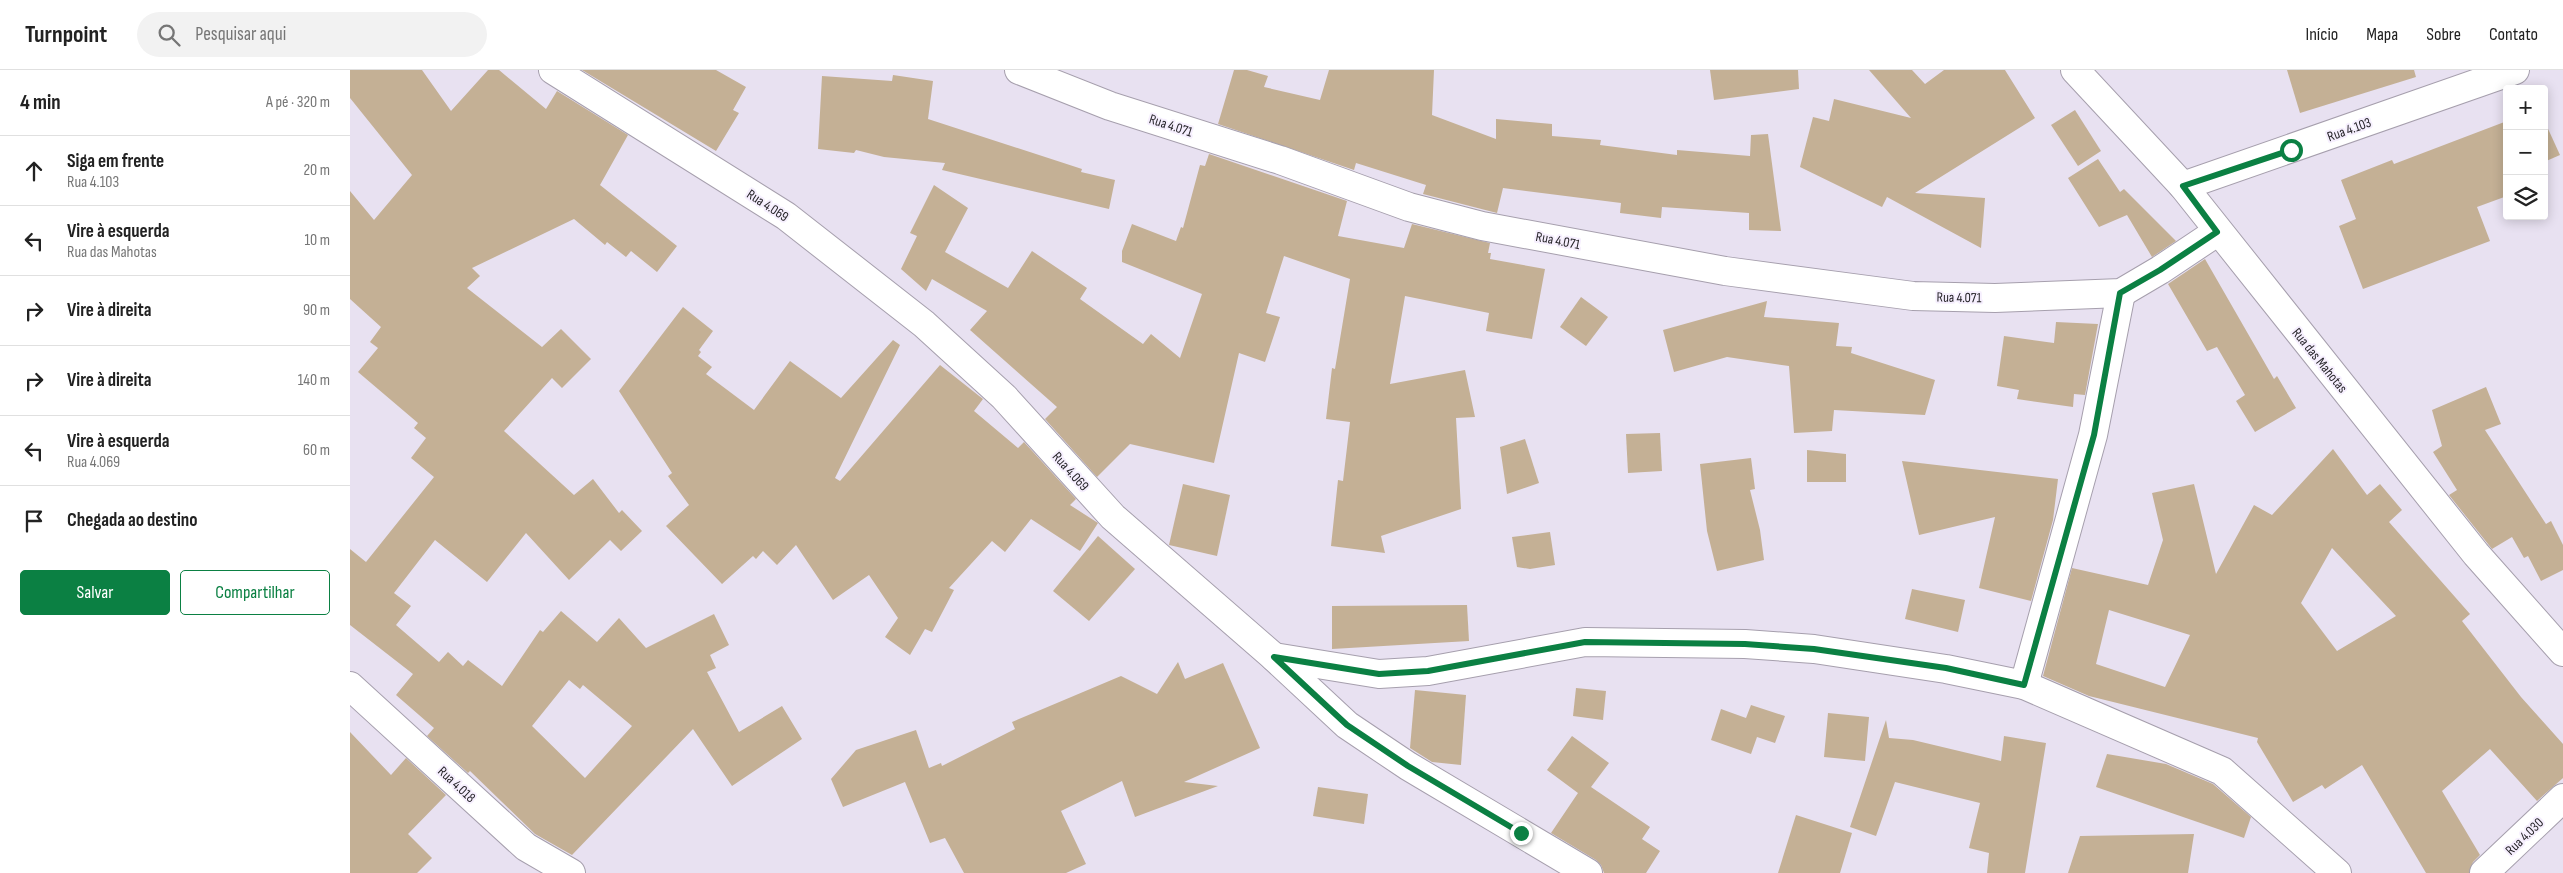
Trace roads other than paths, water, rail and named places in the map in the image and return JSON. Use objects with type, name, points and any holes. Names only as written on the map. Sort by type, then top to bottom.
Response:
[{"type":"street","name":"Rua 4.069","points":[[553,70],[786,216],[924,324],[1004,397],[1112,517],[1274,657],[1347,725],[1408,766],[1588,873]]},
{"type":"street","name":"Rua 4.071","points":[[1019,70],[1110,106],[1280,160],[1409,207],[1482,226],[1724,271],[1913,296],[1994,298],[2120,293]]},
{"type":"street","name":"Rua das Mahotas","points":[[2075,70],[2183,186],[2217,232],[2476,554],[2563,652]]},
{"type":"street","name":"Rua 4.103","points":[[2183,186],[2515,70]]},
{"type":"street","points":[[2024,685],[2094,435],[2120,293],[2160,270],[2217,232]]},
{"type":"street","points":[[1274,657],[1379,674],[1428,671],[1585,642],[1745,644],[1814,649],[1946,668],[2024,685],[2222,771],[2337,873]]},
{"type":"street","name":"Rua 4.018","points":[[350,686],[526,846],[571,873]]},
{"type":"street","name":"Rua 4.030","points":[[2484,873],[2563,798]]}]
